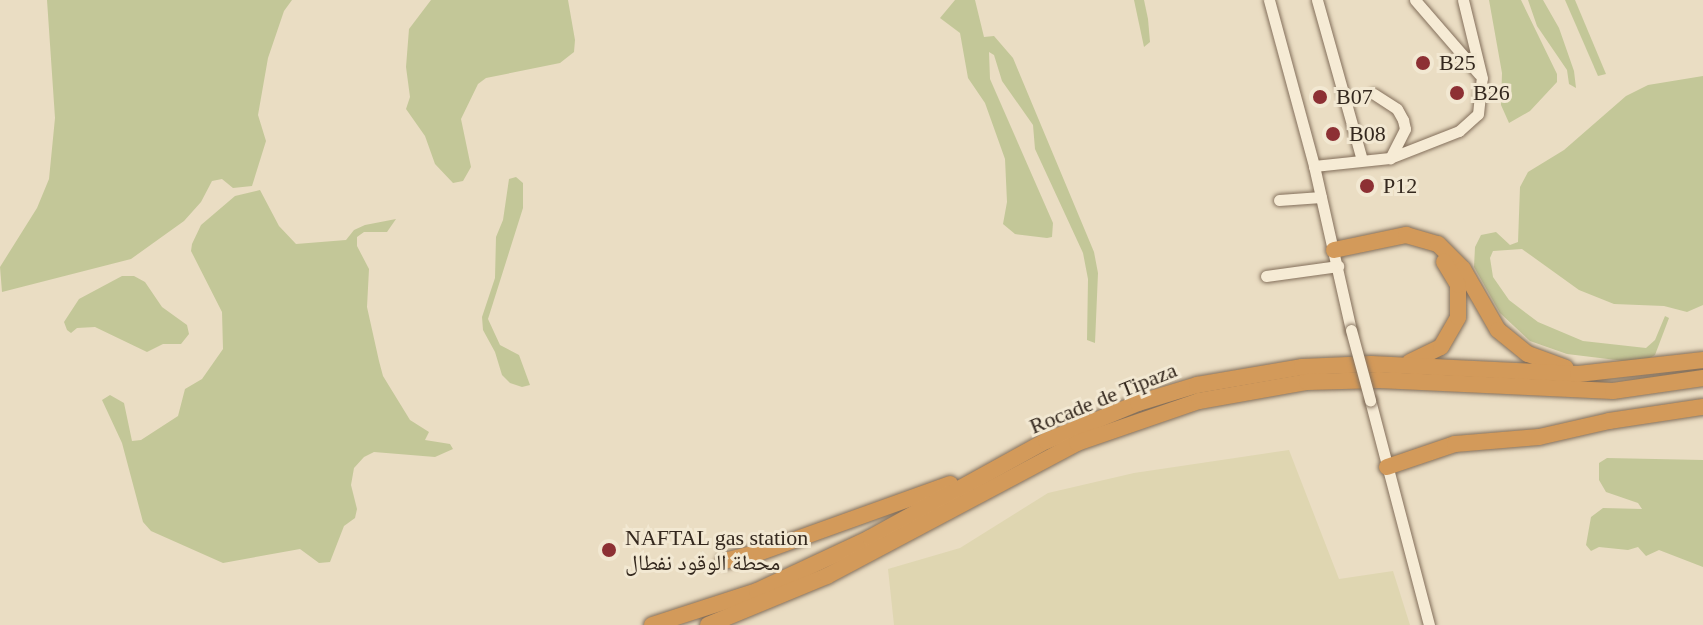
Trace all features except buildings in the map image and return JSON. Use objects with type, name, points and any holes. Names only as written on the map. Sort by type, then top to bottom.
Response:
[{"type":"highway","points":[[1336,258],[1406,235],[1438,244],[1463,269],[1488,316],[1512,342],[1544,362],[1612,373]]},
{"type":"highway","points":[[1336,258],[1411,246],[1439,257],[1451,269],[1458,285],[1458,317],[1441,347],[1416,361],[1371,364]]},
{"type":"highway","name":"Rocade de Tipaza","points":[[652,625],[727,602],[808,568],[1093,421],[1197,385],[1302,367],[1371,364],[1538,374],[1612,373],[1703,360]]},
{"type":"highway","name":"Rocade de Tipaza","points":[[708,625],[827,576],[1077,443],[1199,401],[1307,382],[1379,380],[1613,391],[1703,378]]},
{"type":"highway","points":[[1387,467],[1455,444],[1539,437],[1609,421],[1703,407]]},
{"type":"highway","points":[[724,561],[761,552],[986,474]]},
{"type":"street","points":[[1269,0],[1314,166],[1351,330],[1429,625]]},
{"type":"street","points":[[1317,0],[1362,160]]},
{"type":"street","points":[[1415,0],[1482,78]]},
{"type":"street","points":[[1314,166],[1390,158],[1459,131],[1478,114],[1482,78],[1463,0]]},
{"type":"street","points":[[1374,94],[1397,109],[1403,120],[1405,129],[1390,158]]},
{"type":"street","points":[[1279,200],[1321,197]]},
{"type":"street","points":[[1266,276],[1336,258]]},
{"type":"shaded area","points":[[1289,450],[1339,579],[1393,571],[1410,625],[894,625],[888,569],[960,548],[1048,493],[1134,473]]},
{"type":"green space","points":[[47,0],[292,0],[284,11],[268,58],[258,115],[266,141],[252,186],[233,188],[222,179],[212,181],[201,202],[184,221],[131,259],[2,292],[0,267],[37,208],[49,179],[55,118]]},
{"type":"green space","points":[[431,0],[568,0],[575,40],[574,52],[560,63],[486,78],[478,84],[461,119],[471,167],[463,181],[453,183],[435,164],[425,136],[406,109],[410,97],[406,67],[409,29]]},
{"type":"green space","points":[[955,0],[975,0],[984,37],[994,36],[1013,58],[1094,252],[1098,273],[1095,343],[1087,340],[1088,279],[1083,253],[1035,149],[1033,125],[1002,81],[994,55],[989,52],[990,79],[1053,223],[1052,237],[1015,234],[1003,224],[1007,202],[1005,159],[985,103],[968,78],[960,33],[940,18]]},
{"type":"green space","points":[[1134,0],[1144,0],[1150,42],[1144,47]]},
{"type":"green space","points":[[1489,0],[1521,0],[1557,74],[1557,82],[1530,111],[1509,123],[1501,105],[1502,73]]},
{"type":"green space","points":[[1528,0],[1543,0],[1559,28],[1574,71],[1576,88],[1569,84],[1567,70],[1537,26]]},
{"type":"green space","points":[[1565,0],[1575,0],[1606,74],[1598,76]]},
{"type":"green space","points":[[1703,76],[1703,305],[1687,312],[1664,306],[1614,304],[1579,290],[1522,249],[1493,251],[1490,258],[1493,277],[1509,300],[1538,322],[1583,341],[1646,348],[1655,340],[1665,316],[1669,318],[1655,355],[1641,363],[1567,354],[1530,341],[1500,313],[1474,267],[1475,247],[1481,235],[1496,232],[1510,245],[1518,242],[1520,187],[1528,172],[1564,150],[1626,96],[1648,85]]},
{"type":"green space","points":[[516,177],[523,183],[523,208],[488,319],[500,345],[519,355],[530,385],[522,387],[510,383],[502,375],[495,352],[483,330],[482,317],[495,278],[496,237],[503,220],[509,179]]},
{"type":"green space","points":[[260,190],[279,226],[296,244],[346,240],[354,230],[365,225],[396,219],[387,232],[364,232],[357,237],[357,246],[369,269],[367,307],[379,361],[383,376],[410,420],[429,432],[425,440],[450,444],[453,449],[435,457],[374,452],[364,457],[354,468],[351,485],[357,509],[355,518],[344,526],[330,562],[319,563],[300,549],[223,563],[151,531],[143,522],[122,443],[102,400],[110,395],[124,403],[132,441],[141,440],[178,416],[185,389],[202,379],[223,349],[222,312],[191,251],[192,244],[201,225],[235,196]]},
{"type":"green space","points":[[122,276],[134,276],[145,282],[162,307],[187,325],[189,334],[181,344],[163,344],[147,352],[95,327],[77,328],[71,333],[67,330],[64,322],[79,299]]},
{"type":"green space","points":[[1607,458],[1703,460],[1703,567],[1659,550],[1646,556],[1638,547],[1628,550],[1599,547],[1591,551],[1586,545],[1591,517],[1603,508],[1642,509],[1638,503],[1606,492],[1599,480],[1599,463]]},
{"type":"place","name":"B25","points":[[1423,63]]},
{"type":"place","name":"B26","points":[[1457,93]]},
{"type":"place","name":"B07","points":[[1320,97]]},
{"type":"place","name":"B08","points":[[1333,134]]},
{"type":"place","name":"P12","points":[[1367,186]]},
{"type":"place","name":"NAFTAL gas station محطة الوقود نفطال","points":[[609,550]]}]
